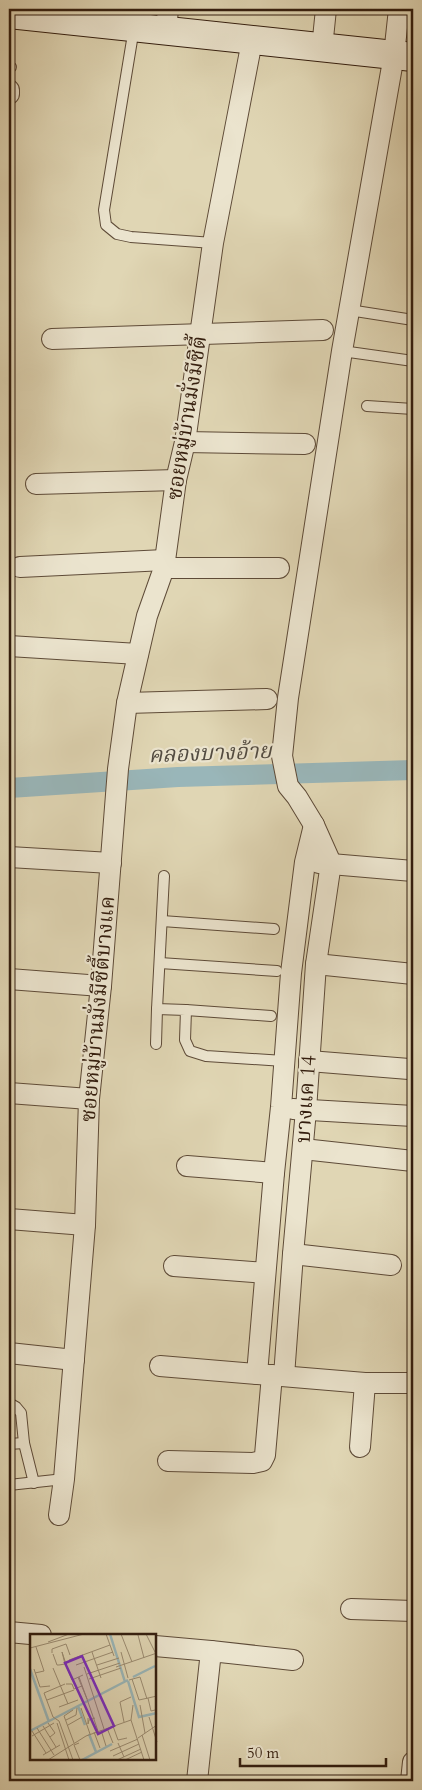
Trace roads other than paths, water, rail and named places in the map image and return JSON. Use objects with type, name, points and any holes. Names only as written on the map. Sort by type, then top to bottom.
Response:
[{"type":"street","points":[[322,48],[326,9]]},
{"type":"street","points":[[331,863],[314,825],[288,786],[282,756],[288,698],[349,310],[404,56],[399,9]]},
{"type":"street","points":[[17,13],[134,28],[167,20],[252,41],[404,56]]},
{"type":"street","name":"ซอยหมู่บ้านมั่งมีซิตี้","points":[[116,793],[127,703],[147,616],[165,564],[176,480],[185,442],[213,243],[252,41]]},
{"type":"street","points":[[52,339],[323,330]]},
{"type":"street","points":[[185,442],[305,444]]},
{"type":"street","points":[[36,484],[176,480]]},
{"type":"street","points":[[20,567],[165,564],[279,568]]},
{"type":"street","points":[[9,646],[138,654]]},
{"type":"street","points":[[127,703],[268,699]]},
{"type":"street","name":"ซอยหมู่บ้านมั่งมีซิตี้บางแค","points":[[59,1515],[64,1479],[84,1225],[89,1099],[101,986],[116,793]]},
{"type":"street","name":"บางแค 14","points":[[271,1375],[264,1273],[281,1107],[284,1061],[284,972],[314,825]]},
{"type":"street","points":[[9,857],[111,863]]},
{"type":"street","points":[[305,862],[413,872]]},
{"type":"street","name":"บางแค 14","points":[[271,1375],[293,1254],[316,970],[331,863]]},
{"type":"street","points":[[284,972],[316,970],[413,974]]},
{"type":"street","points":[[9,979],[101,986]]},
{"type":"street","points":[[308,1061],[409,1069]]},
{"type":"street","points":[[9,1093],[89,1099]]},
{"type":"street","points":[[281,1107],[413,1116]]},
{"type":"street","points":[[303,1149],[413,1161]]},
{"type":"street","points":[[187,1166],[274,1173]]},
{"type":"street","points":[[9,1219],[84,1225]]},
{"type":"street","points":[[293,1254],[391,1265]]},
{"type":"street","points":[[174,1266],[264,1273]]},
{"type":"street","points":[[9,1353],[74,1360]]},
{"type":"street","points":[[160,1366],[365,1383],[413,1383]]},
{"type":"street","points":[[168,1461],[253,1463],[262,1461],[266,1455],[271,1375]]},
{"type":"street","points":[[360,1447],[365,1383]]},
{"type":"street","points":[[351,1609],[413,1611]]},
{"type":"street","points":[[9,1632],[30,1634]]},
{"type":"street","points":[[156,1646],[293,1660]]},
{"type":"street","points":[[198,1781],[211,1651]]},
{"type":"street","points":[[411,1781],[413,1762]]},
{"type":"lane","points":[[134,28],[104,210],[106,225],[117,234],[131,237],[213,243]]},
{"type":"lane","points":[[349,310],[413,320]]},
{"type":"lane","points":[[342,351],[413,361]]},
{"type":"lane","points":[[367,406],[413,409]]},
{"type":"lane","points":[[156,1044],[164,876]]},
{"type":"lane","points":[[162,921],[274,929]]},
{"type":"lane","points":[[160,963],[284,972]]},
{"type":"lane","points":[[157,1009],[271,1016]]},
{"type":"lane","points":[[186,1010],[185,1040],[190,1050],[206,1056],[284,1061]]},
{"type":"lane","points":[[9,1403],[16,1407],[21,1414],[24,1443],[34,1483]]},
{"type":"lane","points":[[9,1444],[24,1443]]},
{"type":"lane","points":[[9,1485],[64,1479]]},
{"type":"waterway","name":"คลองบางอ้าย","points":[[9,788],[178,777],[413,770]]}]
